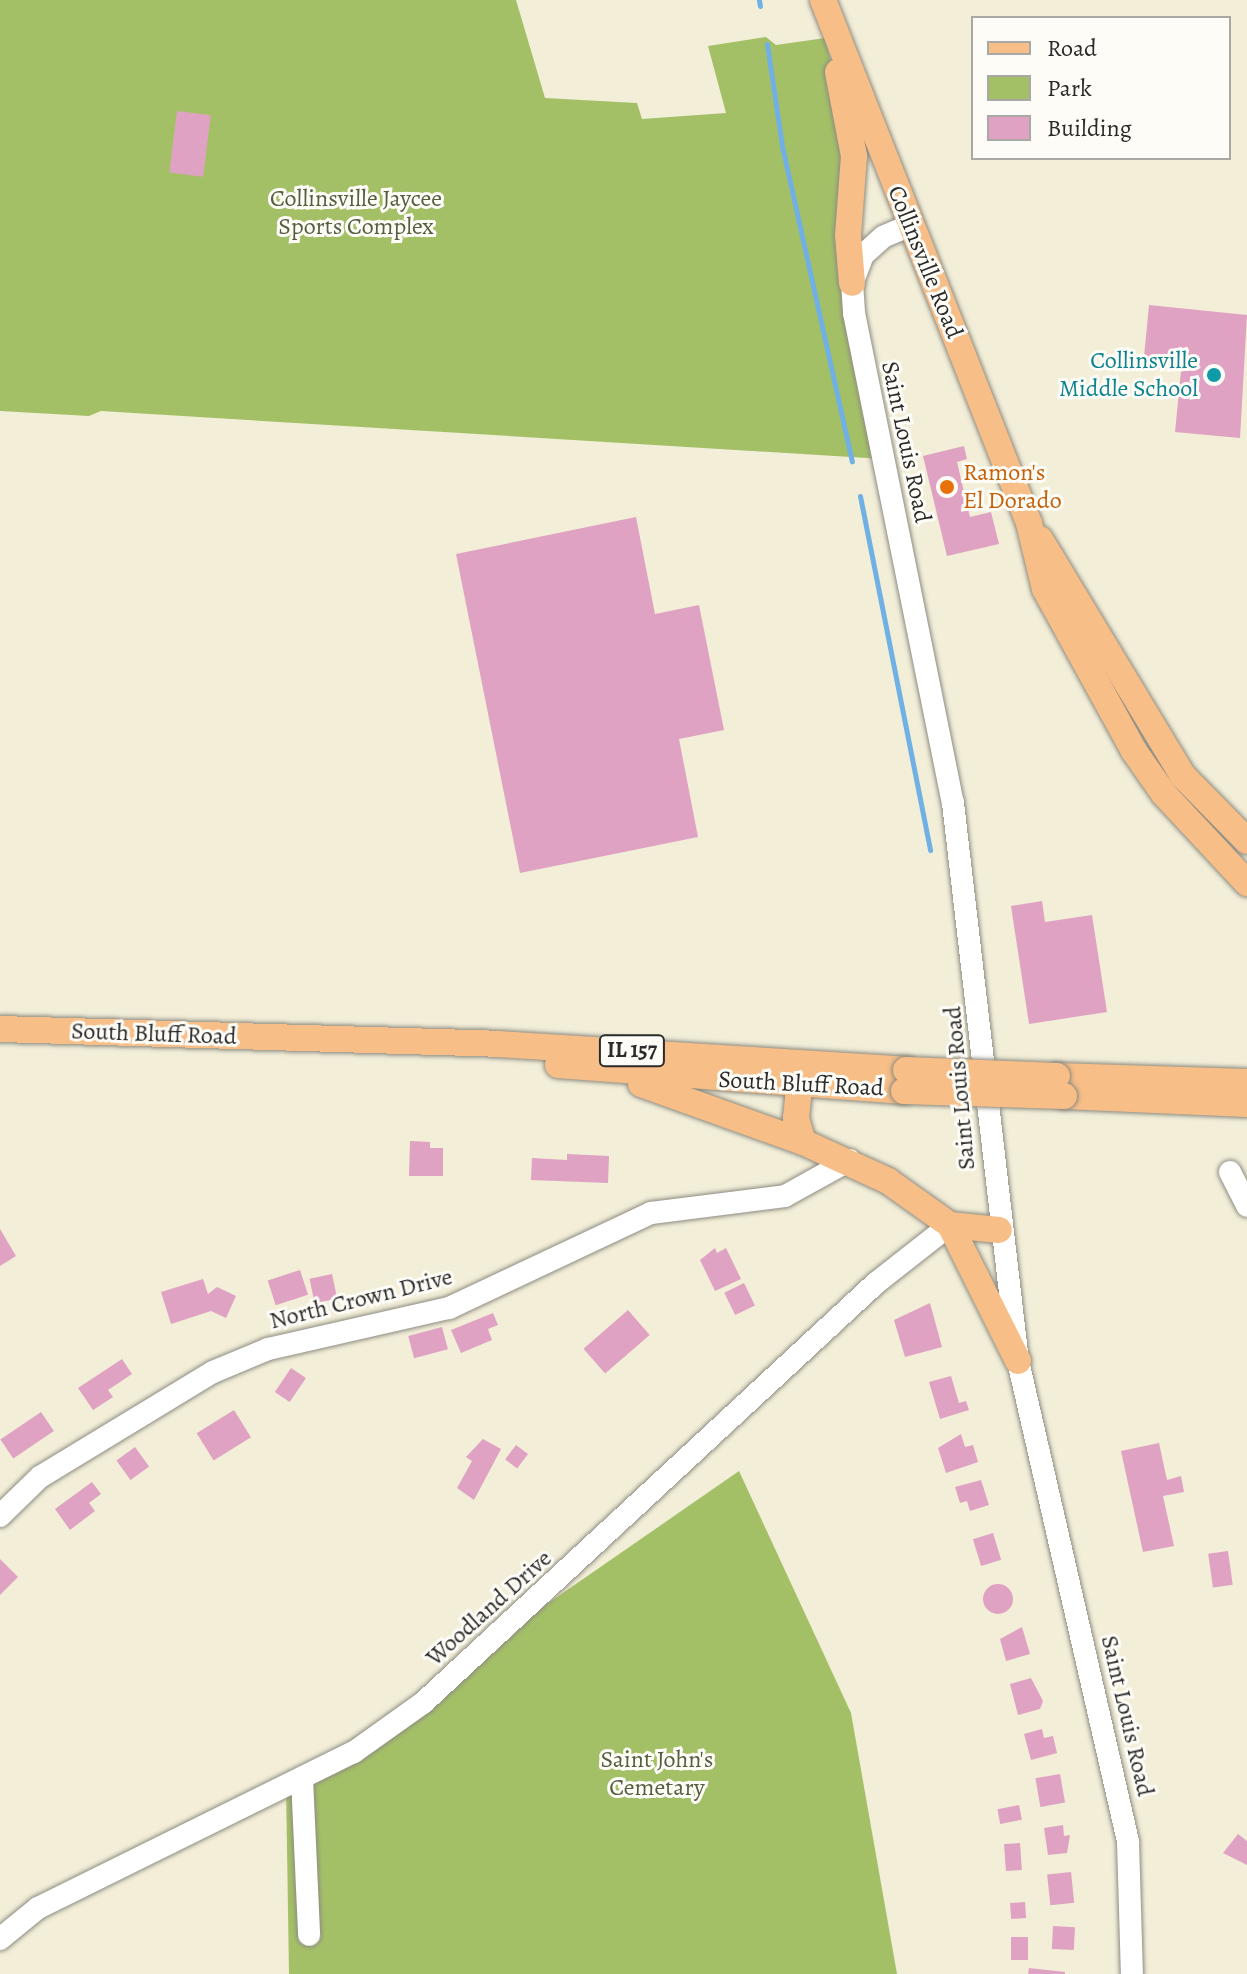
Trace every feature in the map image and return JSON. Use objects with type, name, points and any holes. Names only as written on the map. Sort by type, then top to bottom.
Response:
[{"type":"main road","name":"Collinsville Road","points":[[825,6],[1029,523],[1045,589],[1126,739],[1177,808],[1247,883]]},
{"type":"main road","points":[[825,6],[854,156],[848,235],[852,283]]},
{"type":"main road","name":"Collinsville Road","points":[[1029,523],[1147,722],[1197,791],[1247,841]]},
{"type":"main road","points":[[1177,808],[1197,791]]},
{"type":"main road","name":"South Bluff Road","points":[[0,1029],[683,1053],[801,1076]]},
{"type":"main road","name":"South Bluff Road","points":[[356,1042],[428,1055],[580,1067],[1060,1086],[1247,1104]]},
{"type":"main road","points":[[580,1067],[850,1160],[917,1198],[950,1225],[1018,1361]]},
{"type":"main road","points":[[801,1076],[796,1118],[803,1142]]},
{"type":"main road","name":"South Bluff Road","points":[[1060,1086],[1247,1082]]},
{"type":"main road","points":[[950,1225],[999,1230]]},
{"type":"street","points":[[852,283],[863,255],[883,237],[911,225]]},
{"type":"street","name":"Saint Louis Road","points":[[852,283],[860,347],[953,803],[978,985],[999,1230],[1018,1361],[1128,1842],[1132,1974]]},
{"type":"street","name":"North Crown Drive","points":[[0,1516],[40,1477],[213,1372],[268,1349],[449,1308],[651,1213],[785,1196],[850,1160]]},
{"type":"street","points":[[1230,1172],[1247,1206]]},
{"type":"street","name":"Woodland Drive","points":[[0,1939],[38,1908],[354,1752],[424,1702],[876,1283],[950,1225]]},
{"type":"street","points":[[302,1778],[309,1935]]},
{"type":"green space","name":"Collinsville Jaycee Sports Complex","points":[[0,0],[516,0],[545,98],[637,103],[642,119],[726,113],[708,46],[766,37],[776,45],[825,38],[854,156],[848,235],[883,459],[101,411],[89,416],[0,411]]},
{"type":"green space","name":"Saint John's Cemetary","points":[[739,1471],[851,1713],[897,1974],[289,1974],[286,1785]]},
{"type":"building","points":[[177,111],[211,115],[203,177],[169,173]]},
{"type":"building","name":"Collinsville Middle School","points":[[1149,305],[1247,315],[1240,438],[1175,432],[1181,371],[1143,367]]},
{"type":"building","name":"Ramon's El Dorado","points":[[964,446],[967,459],[957,462],[970,517],[991,512],[999,544],[947,556],[923,456]]},
{"type":"building","points":[[636,517],[655,614],[699,605],[724,730],[679,739],[698,837],[520,873],[456,554]]},
{"type":"building","points":[[1042,901],[1045,922],[1092,915],[1107,1012],[1029,1024],[1011,906]]},
{"type":"building","points":[[410,1141],[430,1142],[430,1148],[443,1148],[443,1176],[409,1176]]},
{"type":"building","points":[[567,1154],[609,1156],[608,1183],[531,1180],[532,1158],[567,1160]]},
{"type":"building","points":[[0,1229],[16,1256],[0,1266]]},
{"type":"building","points":[[715,1248],[717,1253],[726,1248],[741,1279],[715,1291],[700,1260]]},
{"type":"building","points":[[300,1270],[308,1295],[276,1305],[268,1281]]},
{"type":"building","points":[[332,1274],[337,1298],[315,1303],[310,1279]]},
{"type":"building","points":[[203,1279],[208,1294],[217,1287],[236,1296],[226,1318],[211,1311],[171,1324],[161,1292]]},
{"type":"building","points":[[744,1283],[755,1305],[735,1315],[724,1293]]},
{"type":"building","points":[[930,1303],[942,1347],[905,1357],[894,1320]]},
{"type":"building","points":[[628,1310],[650,1335],[605,1374],[583,1349]]},
{"type":"building","points":[[493,1313],[498,1325],[488,1329],[492,1340],[461,1353],[451,1330]]},
{"type":"building","points":[[442,1327],[448,1349],[414,1358],[408,1336]]},
{"type":"building","points":[[122,1359],[132,1374],[108,1390],[113,1397],[93,1410],[78,1388]]},
{"type":"building","points":[[291,1368],[306,1378],[290,1402],[275,1392]]},
{"type":"building","points":[[951,1376],[959,1403],[966,1401],[969,1410],[940,1419],[929,1382]]},
{"type":"building","points":[[234,1410],[251,1437],[214,1460],[197,1433]]},
{"type":"building","points":[[41,1412],[54,1431],[13,1458],[0,1439]]},
{"type":"building","points":[[961,1434],[965,1447],[973,1445],[978,1462],[946,1473],[938,1448]]},
{"type":"building","points":[[483,1439],[501,1449],[474,1500],[457,1488],[472,1461],[466,1457]]},
{"type":"building","points":[[1159,1443],[1167,1480],[1181,1476],[1184,1492],[1163,1496],[1174,1546],[1143,1552],[1121,1451]]},
{"type":"building","points":[[516,1445],[528,1454],[517,1468],[505,1459]]},
{"type":"building","points":[[135,1447],[149,1466],[130,1480],[116,1461]]},
{"type":"building","points":[[981,1480],[989,1505],[970,1511],[967,1501],[960,1503],[955,1487]]},
{"type":"building","points":[[92,1482],[101,1494],[89,1503],[95,1511],[70,1530],[55,1509]]},
{"type":"building","points":[[993,1533],[1001,1560],[981,1566],[973,1539]]},
{"type":"building","points":[[1228,1551],[1233,1585],[1213,1587],[1208,1554]]},
{"type":"building","points":[[0,1559],[18,1577],[0,1595]]},
{"type":"building","points":[[998,1584],[1009,1588],[1013,1599],[1009,1610],[998,1614],[987,1610],[983,1599],[987,1588]]},
{"type":"building","points":[[1022,1627],[1030,1654],[1006,1661],[1000,1639]]},
{"type":"building","points":[[1031,1678],[1043,1701],[1040,1709],[1018,1715],[1010,1684]]},
{"type":"building","points":[[1042,1729],[1044,1738],[1053,1736],[1057,1753],[1031,1760],[1024,1734]]},
{"type":"building","points":[[1060,1774],[1065,1803],[1040,1807],[1035,1778]]},
{"type":"building","points":[[1019,1805],[1022,1820],[1000,1824],[997,1809]]},
{"type":"building","points":[[1063,1825],[1064,1836],[1070,1835],[1067,1853],[1048,1855],[1044,1828]]},
{"type":"building","points":[[1238,1834],[1247,1841],[1247,1865],[1223,1853]]},
{"type":"building","points":[[1020,1843],[1022,1870],[1006,1871],[1004,1844]]},
{"type":"building","points":[[1071,1872],[1074,1903],[1050,1905],[1047,1875]]},
{"type":"building","points":[[1025,1902],[1026,1918],[1011,1919],[1010,1903]]},
{"type":"building","points":[[1053,1926],[1075,1927],[1074,1950],[1052,1949]]},
{"type":"building","points":[[1011,1937],[1028,1937],[1028,1960],[1011,1960]]},
{"type":"building","points":[[1029,1968],[1065,1972],[1065,1974],[1028,1974]]},
{"type":"waterway","points":[[759,0],[760,6]]},
{"type":"waterway","points":[[767,44],[782,146],[852,461]]},
{"type":"waterway","points":[[860,496],[930,850]]},
{"type":"place","name":"Collinsville Middle School","points":[[1214,375]]},
{"type":"place","name":"Ramon's El Dorado","points":[[947,487]]}]
